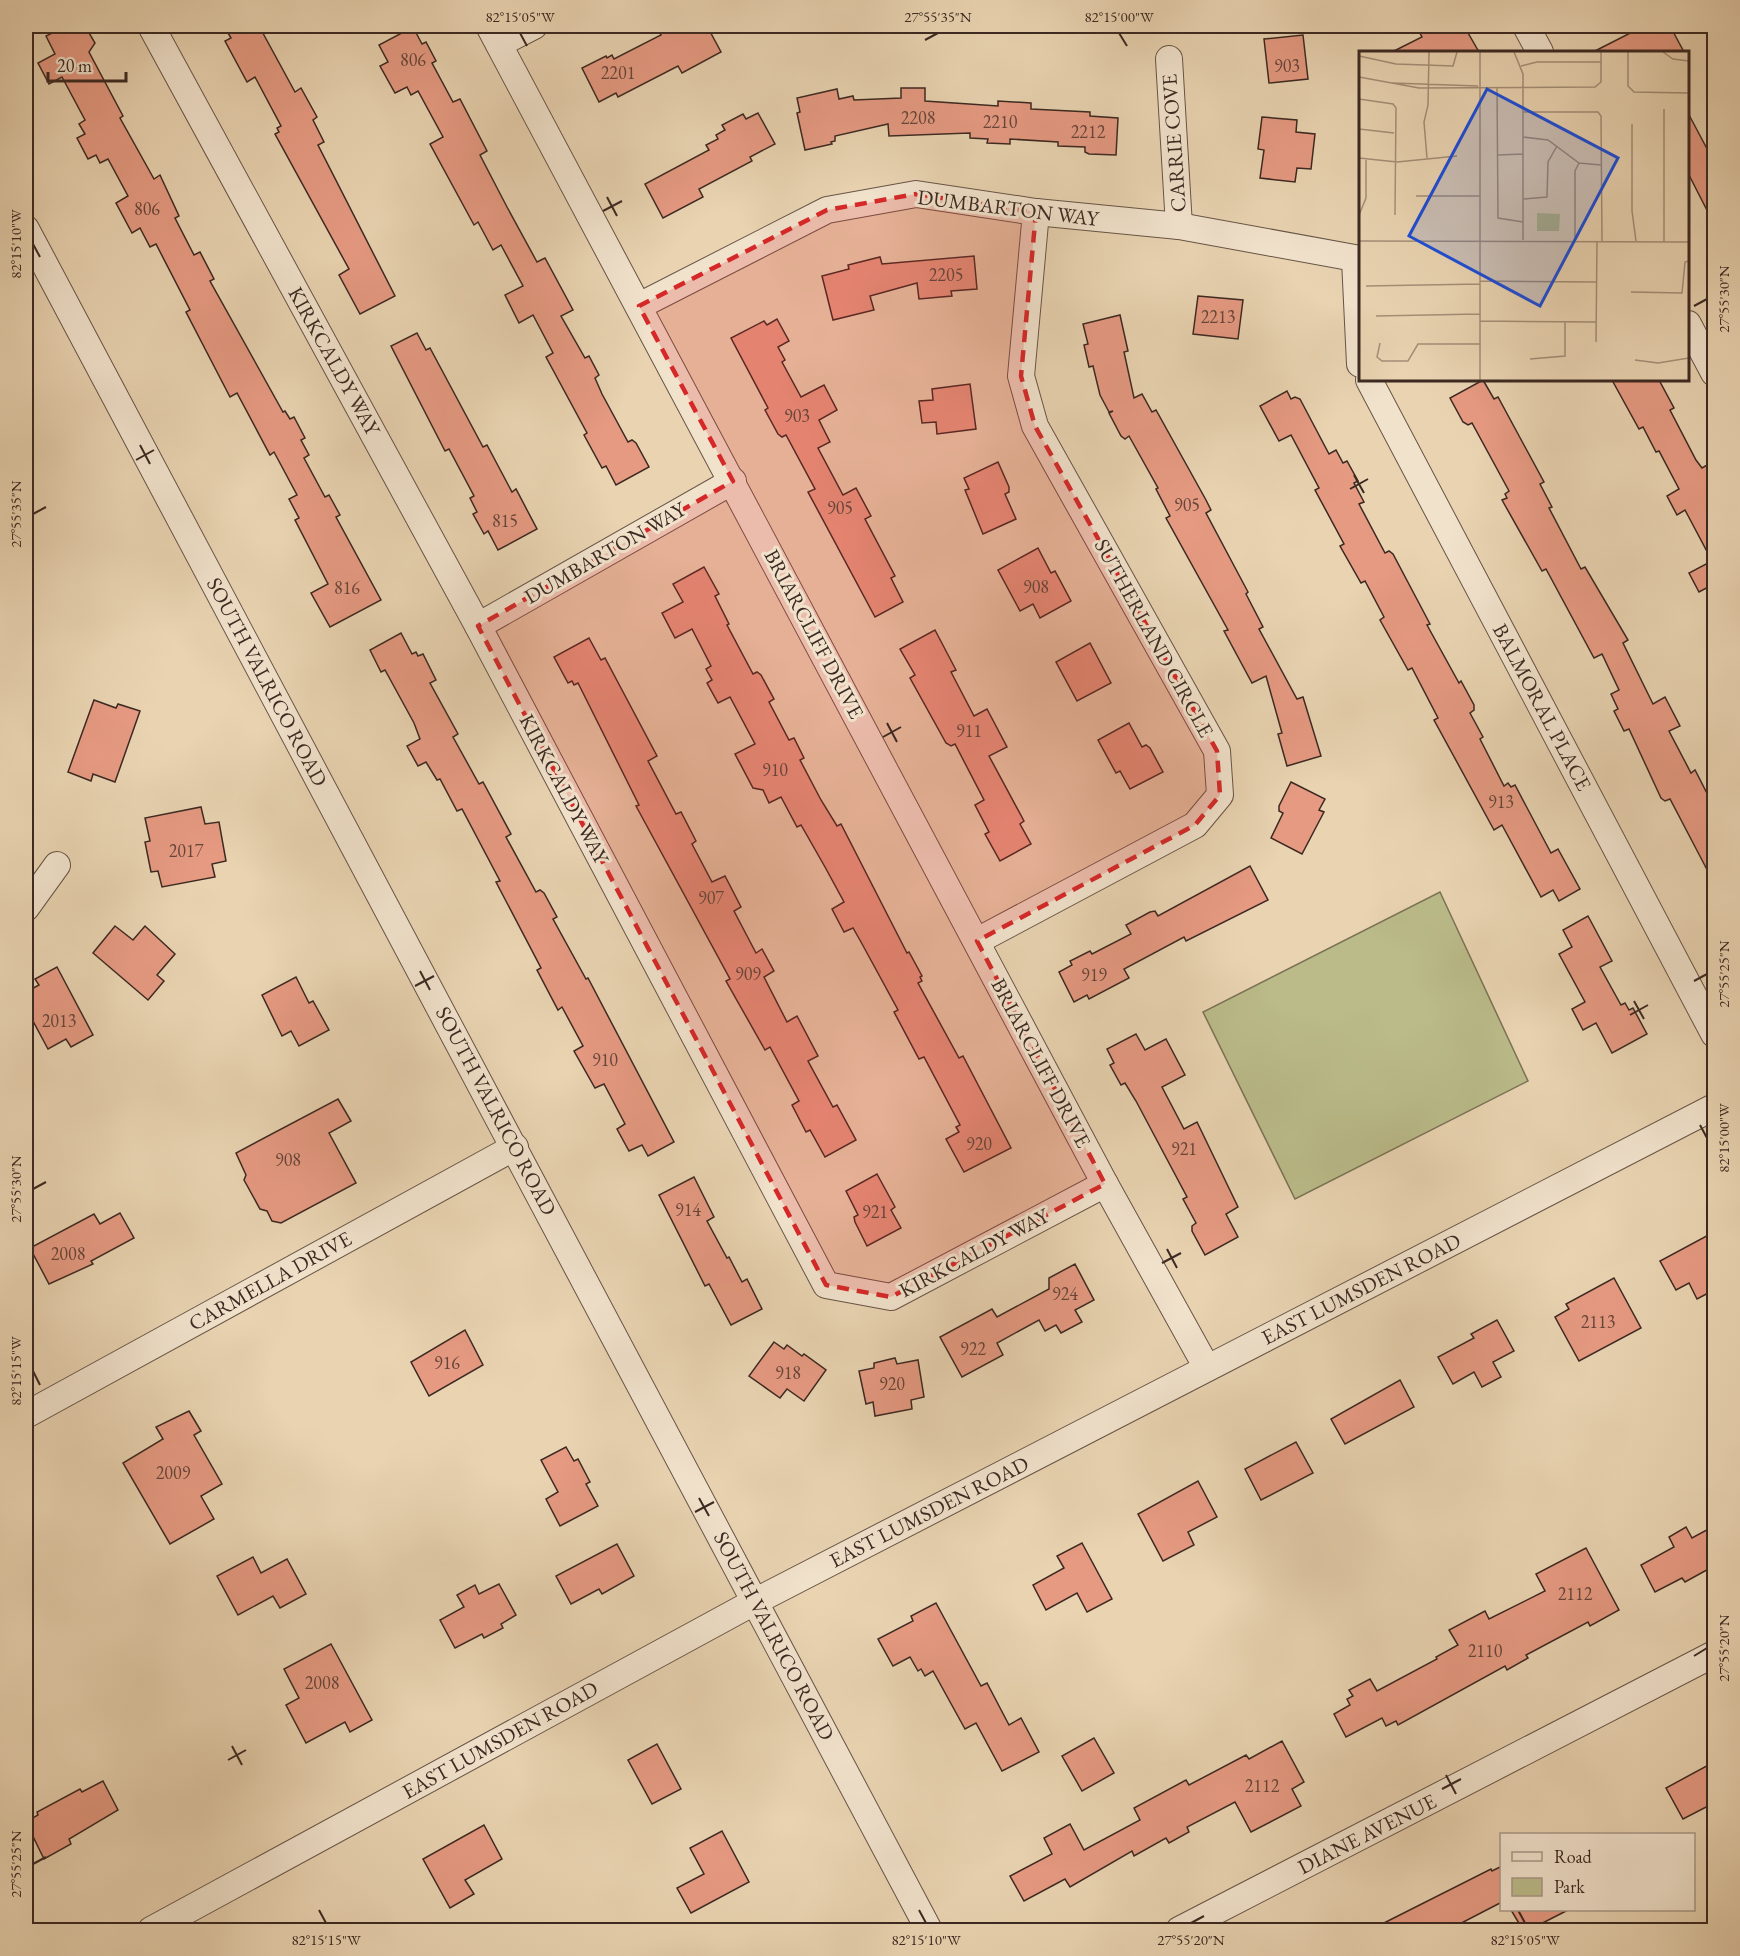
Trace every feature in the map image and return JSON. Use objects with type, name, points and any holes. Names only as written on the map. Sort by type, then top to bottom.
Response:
[{"type":"street","name":"KIRKCALDY WAY","points":[[151,26],[478,626],[826,1284],[891,1297],[1105,1184]]},
{"type":"street","points":[[494,35],[534,26]]},
{"type":"street","points":[[1526,26],[1539,51]]},
{"type":"street","name":"BRIARCLIFF DRIVE","points":[[494,35],[1105,1184],[1207,1368]]},
{"type":"street","name":"CARRIE COVE","points":[[1169,59],[1179,226]]},
{"type":"street","name":"DUMBARTON WAY","points":[[639,306],[827,210],[916,194],[1036,212],[1179,226],[1358,260]]},
{"type":"street","name":"SUTHERLAND CIRCLE","points":[[977,941],[1195,825],[1220,795],[1217,751],[1035,426],[1021,376],[1036,212]]},
{"type":"street","name":"SOUTH VALRICO ROAD","points":[[26,229],[929,1930]]},
{"type":"street","points":[[1358,260],[1359,312]]},
{"type":"street","points":[[1689,326],[1714,373]]},
{"type":"street","name":"BALMORAL PLACE","points":[[1370,381],[1714,1034]]},
{"type":"street","name":"DUMBARTON WAY","points":[[478,626],[733,481]]},
{"type":"street","points":[[26,908],[57,865]]},
{"type":"street","name":"EAST LUMSDEN ROAD","points":[[151,1930],[756,1601],[1714,1107]]},
{"type":"street","name":"CARMELLA DRIVE","points":[[26,1415],[515,1147]]},
{"type":"street","name":"DIANE AVENUE","points":[[1179,1930],[1714,1654]]},
{"type":"highlighted area","points":[[916,194],[1036,212],[1021,376],[1035,426],[1217,751],[1220,795],[1195,825],[977,941],[1105,1184],[891,1297],[826,1285],[478,626],[733,481],[639,306],[827,210]]},
{"type":"green space","points":[[1440,892],[1528,1081],[1295,1199],[1203,1012]]},
{"type":"building","points":[[66,26],[85,26],[95,43],[89,52],[123,116],[120,118],[154,179],[160,175],[179,216],[175,218],[194,255],[200,252],[214,279],[210,281],[283,412],[285,411],[290,419],[294,417],[305,438],[301,440],[309,455],[304,458],[325,497],[329,495],[340,515],[336,517],[381,600],[330,627],[311,593],[328,584],[295,520],[299,518],[289,499],[297,495],[274,452],[270,455],[237,393],[230,397],[186,312],[190,310],[156,244],[150,247],[140,228],[132,233],[116,203],[128,196],[108,159],[100,163],[96,155],[88,159],[77,138],[85,134],[79,124],[85,120],[62,77],[49,84],[38,63],[55,54],[46,36]]},
{"type":"building","points":[[224,26],[259,26],[295,92],[301,88],[317,117],[313,120],[324,142],[318,145],[395,296],[360,314],[339,275],[349,269],[275,134],[279,132],[277,128],[281,126],[255,77],[247,82],[225,41],[231,38]]},
{"type":"building","points":[[656,26],[707,26],[721,52],[682,73],[678,66],[618,97],[616,93],[599,102],[582,68],[606,56],[607,58],[612,55],[614,59],[661,35]]},
{"type":"building","points":[[1416,26],[1464,26],[1478,51],[1394,51],[1422,37]]},
{"type":"building","points":[[1644,26],[1670,26],[1683,51],[1595,51]]},
{"type":"building","points":[[413,27],[422,44],[426,42],[436,61],[432,63],[453,102],[460,99],[487,151],[480,155],[507,207],[537,262],[545,258],[573,310],[561,316],[585,358],[589,356],[599,375],[595,378],[602,394],[628,442],[632,440],[636,443],[649,467],[616,485],[606,466],[602,468],[584,435],[587,433],[546,357],[553,353],[533,315],[519,323],[505,295],[523,286],[501,245],[493,250],[478,222],[474,225],[430,144],[443,137],[418,91],[411,95],[407,87],[395,93],[380,66],[388,62],[379,45]]},
{"type":"building","points":[[1303,35],[1308,79],[1269,83],[1264,39]]},
{"type":"building","points":[[901,88],[925,88],[925,101],[998,106],[998,101],[1031,103],[1031,109],[1090,112],[1090,116],[1118,118],[1116,155],[1089,154],[1085,152],[1085,147],[1058,146],[1058,142],[1010,139],[1010,144],[987,143],[988,139],[970,138],[970,133],[889,136],[888,124],[835,136],[832,144],[805,150],[797,113],[800,112],[797,98],[837,89],[839,99],[853,96],[854,100],[901,98]]},
{"type":"building","points":[[758,113],[775,144],[750,157],[752,161],[699,189],[703,197],[663,218],[645,184],[709,150],[706,145],[718,139],[716,135],[725,130],[722,125],[743,114],[746,119]]},
{"type":"building","points":[[1689,115],[1714,162],[1714,224],[1689,175]]},
{"type":"building","points":[[1262,117],[1297,120],[1296,132],[1315,134],[1311,169],[1297,168],[1295,182],[1260,178],[1264,150],[1258,149]]},
{"type":"building","points":[[974,256],[977,289],[951,291],[952,296],[919,299],[917,283],[870,296],[874,310],[833,320],[822,276],[849,269],[848,265],[880,257],[882,264]]},
{"type":"building","points":[[1198,296],[1243,300],[1238,339],[1193,334]]},
{"type":"building","points":[[1120,315],[1128,351],[1124,352],[1134,398],[1142,394],[1152,412],[1156,410],[1206,500],[1211,510],[1206,513],[1248,592],[1246,594],[1263,627],[1259,629],[1297,699],[1303,697],[1321,756],[1287,766],[1278,734],[1282,733],[1266,676],[1252,683],[1224,631],[1228,630],[1166,518],[1170,516],[1156,489],[1158,488],[1129,436],[1125,439],[1121,436],[1109,413],[1113,411],[1109,412],[1100,395],[1093,366],[1089,367],[1084,345],[1088,344],[1083,324]]},
{"type":"building","points":[[777,319],[789,341],[778,347],[785,360],[782,362],[801,397],[824,385],[837,410],[819,420],[830,442],[818,448],[843,495],[856,488],[871,516],[865,519],[895,576],[891,578],[903,602],[875,617],[808,492],[815,489],[786,435],[782,437],[778,434],[765,410],[768,408],[731,338],[764,321],[767,325]]},
{"type":"building","points":[[417,333],[426,350],[430,348],[483,447],[487,445],[512,492],[516,489],[537,529],[498,550],[488,531],[484,534],[473,514],[477,512],[470,498],[474,496],[449,449],[445,451],[391,346]]},
{"type":"building","points":[[1481,381],[1484,381],[1494,399],[1498,397],[1544,482],[1540,484],[1552,507],[1549,508],[1581,569],[1585,567],[1628,640],[1623,643],[1653,704],[1665,697],[1680,726],[1669,731],[1691,773],[1695,770],[1714,807],[1714,883],[1670,799],[1665,801],[1661,798],[1629,729],[1624,731],[1614,711],[1618,709],[1611,694],[1619,690],[1602,654],[1594,658],[1546,569],[1542,571],[1502,500],[1507,498],[1505,494],[1509,491],[1472,423],[1468,425],[1463,422],[1450,398]]},
{"type":"building","points":[[1613,381],[1660,381],[1674,408],[1670,410],[1696,460],[1702,468],[1707,465],[1714,480],[1714,584],[1699,592],[1689,573],[1712,561],[1685,510],[1677,515],[1667,496],[1679,489],[1643,427],[1639,429]]},
{"type":"building","points":[[970,384],[976,429],[937,434],[936,422],[922,423],[919,401],[933,400],[932,389]]},
{"type":"building","points":[[1287,391],[1291,399],[1295,397],[1300,399],[1329,454],[1336,450],[1343,463],[1347,461],[1358,481],[1354,483],[1364,502],[1359,504],[1385,553],[1389,551],[1393,554],[1430,624],[1427,625],[1474,705],[1474,710],[1470,713],[1483,737],[1480,739],[1504,786],[1508,783],[1511,787],[1515,785],[1551,853],[1558,849],[1580,889],[1559,901],[1553,890],[1541,897],[1502,825],[1494,830],[1434,720],[1438,718],[1412,668],[1408,670],[1380,620],[1384,617],[1365,581],[1361,583],[1340,546],[1344,544],[1315,490],[1319,488],[1291,435],[1279,441],[1260,406]]},
{"type":"building","points":[[998,462],[1009,487],[1009,492],[1005,494],[1016,519],[983,534],[965,490],[969,489],[964,478]]},
{"type":"building","points":[[1038,548],[1051,573],[1055,571],[1071,601],[1040,618],[1033,604],[1020,611],[998,570]]},
{"type":"building","points":[[704,567],[719,594],[715,596],[729,624],[727,625],[753,674],[757,672],[761,675],[774,699],[769,702],[789,740],[794,738],[804,758],[800,760],[821,800],[837,826],[841,824],[907,953],[909,952],[922,976],[920,977],[922,981],[918,983],[959,1058],[963,1056],[1011,1148],[964,1172],[946,1139],[959,1132],[956,1127],[960,1125],[924,1057],[919,1059],[894,1012],[898,1010],[853,928],[844,932],[832,909],[844,902],[801,825],[797,827],[781,797],[769,803],[763,790],[753,788],[735,754],[755,744],[730,697],[718,703],[707,683],[712,680],[706,669],[711,666],[692,629],[675,638],[662,613],[683,602],[673,584]]},
{"type":"building","points":[[935,630],[956,670],[951,672],[974,716],[987,709],[1007,747],[989,756],[1024,821],[1020,824],[1031,844],[1000,861],[985,834],[989,832],[975,805],[984,800],[955,744],[951,746],[946,743],[910,678],[915,675],[900,649]]},
{"type":"building","points":[[401,633],[412,654],[416,652],[418,656],[423,654],[436,680],[430,683],[458,734],[453,737],[479,784],[483,782],[511,834],[506,837],[536,892],[540,890],[544,893],[557,917],[553,919],[586,979],[588,978],[674,1142],[648,1156],[642,1145],[629,1151],[617,1129],[625,1124],[604,1084],[595,1088],[574,1051],[583,1046],[562,1007],[558,1010],[537,970],[541,968],[496,882],[500,881],[462,809],[457,811],[440,779],[437,780],[426,762],[418,766],[407,746],[420,739],[414,723],[385,670],[381,672],[370,650]]},
{"type":"building","points":[[589,638],[601,660],[605,658],[657,756],[648,761],[676,814],[681,812],[696,841],[692,844],[712,882],[725,876],[741,907],[734,911],[756,953],[762,949],[774,971],[764,977],[787,1022],[797,1016],[818,1056],[808,1061],[833,1107],[837,1105],[856,1140],[825,1157],[810,1130],[806,1132],[792,1105],[799,1101],[770,1047],[765,1050],[726,981],[730,979],[636,806],[639,805],[578,683],[574,685],[572,681],[568,683],[554,657]]},
{"type":"building","points":[[1090,643],[1111,683],[1077,701],[1056,662]]},
{"type":"building","points":[[94,700],[116,708],[118,704],[140,711],[115,782],[93,774],[91,781],[68,772]]},
{"type":"building","points":[[1129,723],[1142,747],[1146,745],[1150,748],[1163,772],[1130,789],[1120,771],[1116,773],[1098,740]]},
{"type":"building","points":[[1291,782],[1325,799],[1319,810],[1324,812],[1302,854],[1271,838],[1283,813],[1279,811],[1279,806]]},
{"type":"building","points":[[201,807],[205,824],[219,822],[226,861],[212,864],[215,877],[162,887],[158,871],[151,872],[145,842],[150,841],[145,818]]},
{"type":"building","points":[[1250,866],[1268,900],[1186,941],[1184,937],[1124,969],[1129,978],[1089,999],[1087,995],[1074,1002],[1059,972],[1072,965],[1070,961],[1090,951],[1092,954],[1131,934],[1126,925],[1150,912],[1155,911],[1158,916]]},
{"type":"building","points":[[1588,916],[1612,961],[1600,967],[1621,1005],[1625,1003],[1629,1010],[1633,1008],[1647,1034],[1612,1053],[1596,1023],[1583,1030],[1572,1009],[1585,1002],[1559,954],[1572,947],[1563,930]]},
{"type":"building","points":[[115,926],[133,940],[145,926],[175,954],[157,975],[164,981],[148,1000],[93,953]]},
{"type":"building","points":[[57,967],[93,1035],[71,1047],[66,1039],[48,1049],[26,1008],[26,992],[39,985],[35,979]]},
{"type":"building","points":[[296,977],[309,1003],[313,1001],[329,1030],[299,1046],[291,1031],[282,1036],[262,995]]},
{"type":"building","points":[[1136,1034],[1145,1050],[1166,1039],[1185,1075],[1162,1087],[1184,1129],[1197,1122],[1238,1207],[1226,1214],[1238,1237],[1205,1255],[1192,1231],[1192,1226],[1196,1223],[1183,1199],[1187,1197],[1136,1101],[1125,1083],[1121,1085],[1110,1065],[1114,1063],[1107,1049]]},
{"type":"building","points":[[338,1099],[351,1121],[329,1133],[356,1183],[281,1223],[272,1221],[267,1211],[260,1209],[244,1180],[246,1175],[236,1153]]},
{"type":"building","points":[[877,1174],[895,1207],[891,1210],[901,1228],[867,1246],[855,1222],[854,1217],[858,1215],[846,1191]]},
{"type":"building","points":[[694,1177],[714,1217],[707,1221],[742,1282],[747,1279],[762,1309],[731,1325],[709,1284],[705,1286],[659,1195]]},
{"type":"building","points":[[120,1213],[134,1238],[91,1261],[93,1264],[49,1284],[30,1248],[94,1214],[100,1224]]},
{"type":"building","points":[[1714,1232],[1714,1290],[1697,1299],[1689,1283],[1676,1290],[1660,1261]]},
{"type":"building","points":[[1075,1264],[1094,1300],[1075,1310],[1082,1322],[1061,1333],[1056,1325],[1045,1331],[1039,1320],[997,1343],[1003,1355],[962,1377],[940,1337],[992,1309],[997,1317],[1049,1289],[1049,1278]]},
{"type":"building","points":[[1614,1278],[1641,1328],[1579,1361],[1555,1317],[1569,1309],[1566,1304]]},
{"type":"building","points":[[1497,1320],[1514,1351],[1493,1362],[1501,1377],[1482,1387],[1474,1372],[1453,1384],[1438,1357],[1474,1338],[1471,1334]]},
{"type":"building","points":[[465,1330],[483,1365],[429,1396],[411,1362]]},
{"type":"building","points":[[774,1342],[784,1349],[787,1345],[802,1356],[804,1354],[826,1370],[804,1401],[787,1389],[780,1398],[749,1376]]},
{"type":"building","points":[[895,1358],[897,1364],[918,1360],[924,1397],[911,1400],[912,1409],[875,1416],[873,1402],[866,1404],[859,1371],[874,1368],[874,1363]]},
{"type":"building","points":[[1400,1380],[1414,1407],[1345,1444],[1331,1419]]},
{"type":"building","points":[[189,1411],[201,1431],[194,1435],[222,1484],[201,1496],[214,1519],[170,1544],[123,1463],[163,1439],[156,1427]]},
{"type":"building","points":[[1296,1442],[1313,1473],[1261,1500],[1245,1469]]},
{"type":"building","points":[[566,1447],[574,1461],[578,1459],[590,1482],[586,1484],[598,1506],[560,1526],[546,1499],[558,1492],[541,1460]]},
{"type":"building","points":[[1198,1481],[1217,1517],[1188,1532],[1194,1545],[1163,1561],[1138,1514]]},
{"type":"building","points":[[1714,1526],[1714,1566],[1685,1582],[1682,1578],[1655,1592],[1641,1565],[1674,1547],[1669,1537],[1686,1527],[1692,1538]]},
{"type":"building","points":[[1082,1543],[1112,1599],[1087,1612],[1077,1593],[1046,1610],[1033,1585],[1064,1568],[1057,1556]]},
{"type":"building","points":[[617,1544],[634,1576],[602,1594],[599,1589],[571,1604],[556,1576]]},
{"type":"building","points":[[1586,1548],[1619,1610],[1590,1626],[1588,1622],[1526,1655],[1528,1658],[1507,1670],[1505,1666],[1398,1725],[1396,1721],[1386,1726],[1382,1718],[1346,1737],[1334,1714],[1350,1705],[1347,1699],[1353,1696],[1349,1690],[1370,1679],[1377,1691],[1437,1659],[1436,1657],[1458,1645],[1449,1630],[1485,1611],[1489,1619],[1545,1591],[1536,1574]]},
{"type":"building","points":[[253,1557],[261,1573],[287,1559],[306,1594],[280,1608],[273,1596],[238,1615],[217,1576]]},
{"type":"building","points":[[499,1584],[516,1615],[501,1624],[503,1628],[484,1638],[482,1634],[455,1648],[440,1620],[464,1607],[457,1595],[475,1585],[479,1594]]},
{"type":"building","points":[[936,1603],[981,1686],[987,1683],[1009,1725],[1021,1718],[1039,1752],[1002,1771],[976,1723],[965,1729],[933,1671],[925,1676],[921,1669],[918,1671],[910,1657],[893,1666],[878,1639],[913,1621],[911,1616]]},
{"type":"building","points":[[331,1644],[372,1720],[350,1732],[345,1722],[306,1743],[286,1705],[299,1698],[284,1669]]},
{"type":"building","points":[[1094,1738],[1114,1773],[1082,1791],[1062,1756]]},
{"type":"building","points":[[1282,1741],[1304,1782],[1292,1789],[1301,1806],[1251,1832],[1235,1802],[1187,1827],[1189,1832],[1169,1843],[1166,1838],[1134,1856],[1132,1851],[1070,1887],[1065,1879],[1024,1901],[1010,1876],[1052,1854],[1044,1838],[1070,1824],[1084,1850],[1140,1820],[1134,1808],[1186,1780],[1189,1785],[1246,1755],[1249,1759]]},
{"type":"building","points":[[657,1744],[681,1789],[652,1804],[628,1760]]},
{"type":"building","points":[[1714,1762],[1714,1803],[1683,1819],[1666,1788]]},
{"type":"building","points":[[103,1781],[118,1810],[69,1839],[71,1844],[44,1859],[26,1822],[38,1815],[37,1812],[80,1789],[82,1792]]},
{"type":"building","points":[[484,1825],[502,1859],[465,1880],[474,1894],[450,1908],[423,1859]]},
{"type":"building","points":[[722,1831],[749,1882],[691,1913],[677,1888],[704,1874],[690,1848]]},
{"type":"building","points":[[1500,1867],[1500,1903],[1448,1930],[1370,1930],[1491,1869],[1492,1871]]},
{"type":"building","points":[[1512,1911],[1566,1911],[1529,1930],[1523,1930]]}]
